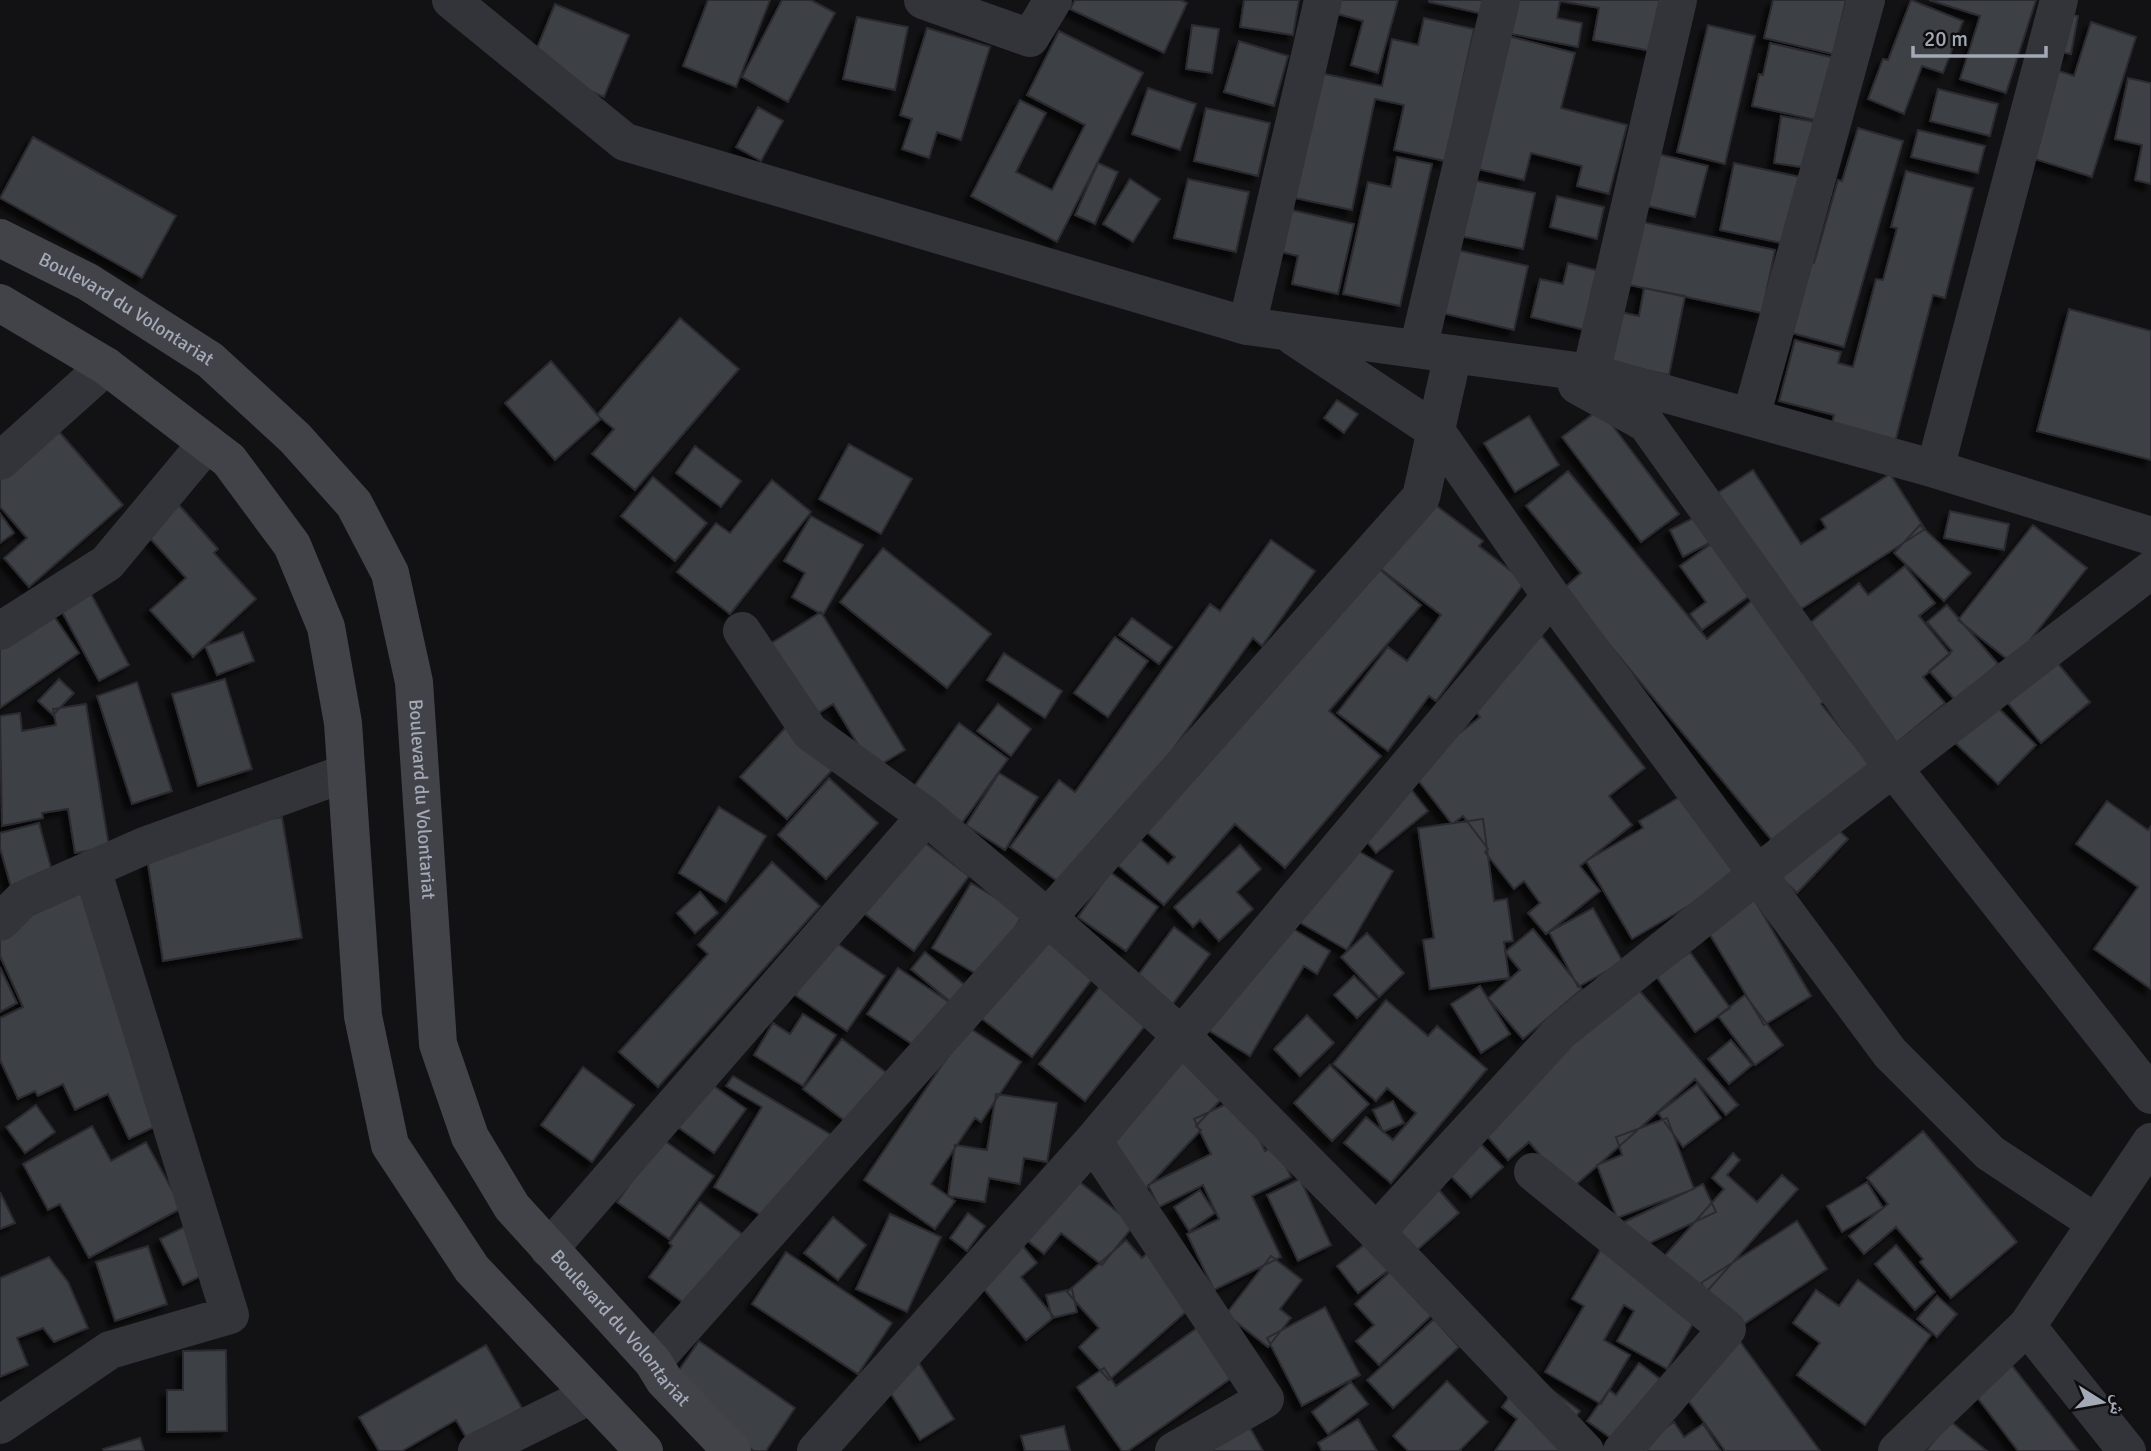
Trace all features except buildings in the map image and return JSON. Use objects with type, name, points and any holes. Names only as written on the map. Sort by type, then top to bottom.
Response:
[{"type":"main road","name":"Boulevard du Volontariat","points":[[0,238],[88,282],[210,360],[295,438],[354,504],[390,573],[414,682],[438,1044],[470,1137],[512,1207],[653,1362],[664,1380],[732,1451]]},
{"type":"main road","points":[[0,303],[106,366],[229,460],[292,545],[326,627],[342,723],[363,1016],[390,1145],[472,1269],[644,1451]]},
{"type":"street","points":[[451,0],[625,142],[1247,326],[1591,373],[1935,469],[2151,536]]},
{"type":"street","points":[[923,0],[1030,38],[1053,0]]},
{"type":"street","points":[[1247,326],[1323,0]]},
{"type":"street","points":[[653,1362],[1421,497],[1436,430],[1436,352],[1501,0]]},
{"type":"street","points":[[1591,373],[1678,0]]},
{"type":"street","points":[[1751,417],[1866,0]]},
{"type":"street","points":[[1935,469],[2059,0]]},
{"type":"street","points":[[1287,332],[1436,430],[1551,596],[1889,1052],[1990,1153],[2096,1223]]},
{"type":"street","points":[[0,461],[106,366]]},
{"type":"street","points":[[1545,367],[1646,424],[1893,768],[2151,1095]]},
{"type":"street","points":[[0,631],[107,563],[207,443]]},
{"type":"street","points":[[1376,1232],[1561,1031],[1893,768],[2151,570]]},
{"type":"street","points":[[816,1451],[1093,1141],[1551,596]]},
{"type":"street","points":[[742,631],[810,732],[926,816],[1048,918],[1181,1035],[1376,1232],[1585,1451]]},
{"type":"street","points":[[0,922],[22,901],[144,846],[346,773]]},
{"type":"street","points":[[550,1249],[926,816]]},
{"type":"street","points":[[0,1425],[110,1350],[230,1315],[92,869]]},
{"type":"street","points":[[1093,1141],[1265,1399],[1174,1451]]},
{"type":"street","points":[[1897,1451],[2027,1326],[2151,1142]]},
{"type":"street","points":[[1533,1172],[1727,1329],[1622,1451]]},
{"type":"street","points":[[2027,1326],[2127,1451]]},
{"type":"street","points":[[477,1451],[591,1395]]}]
